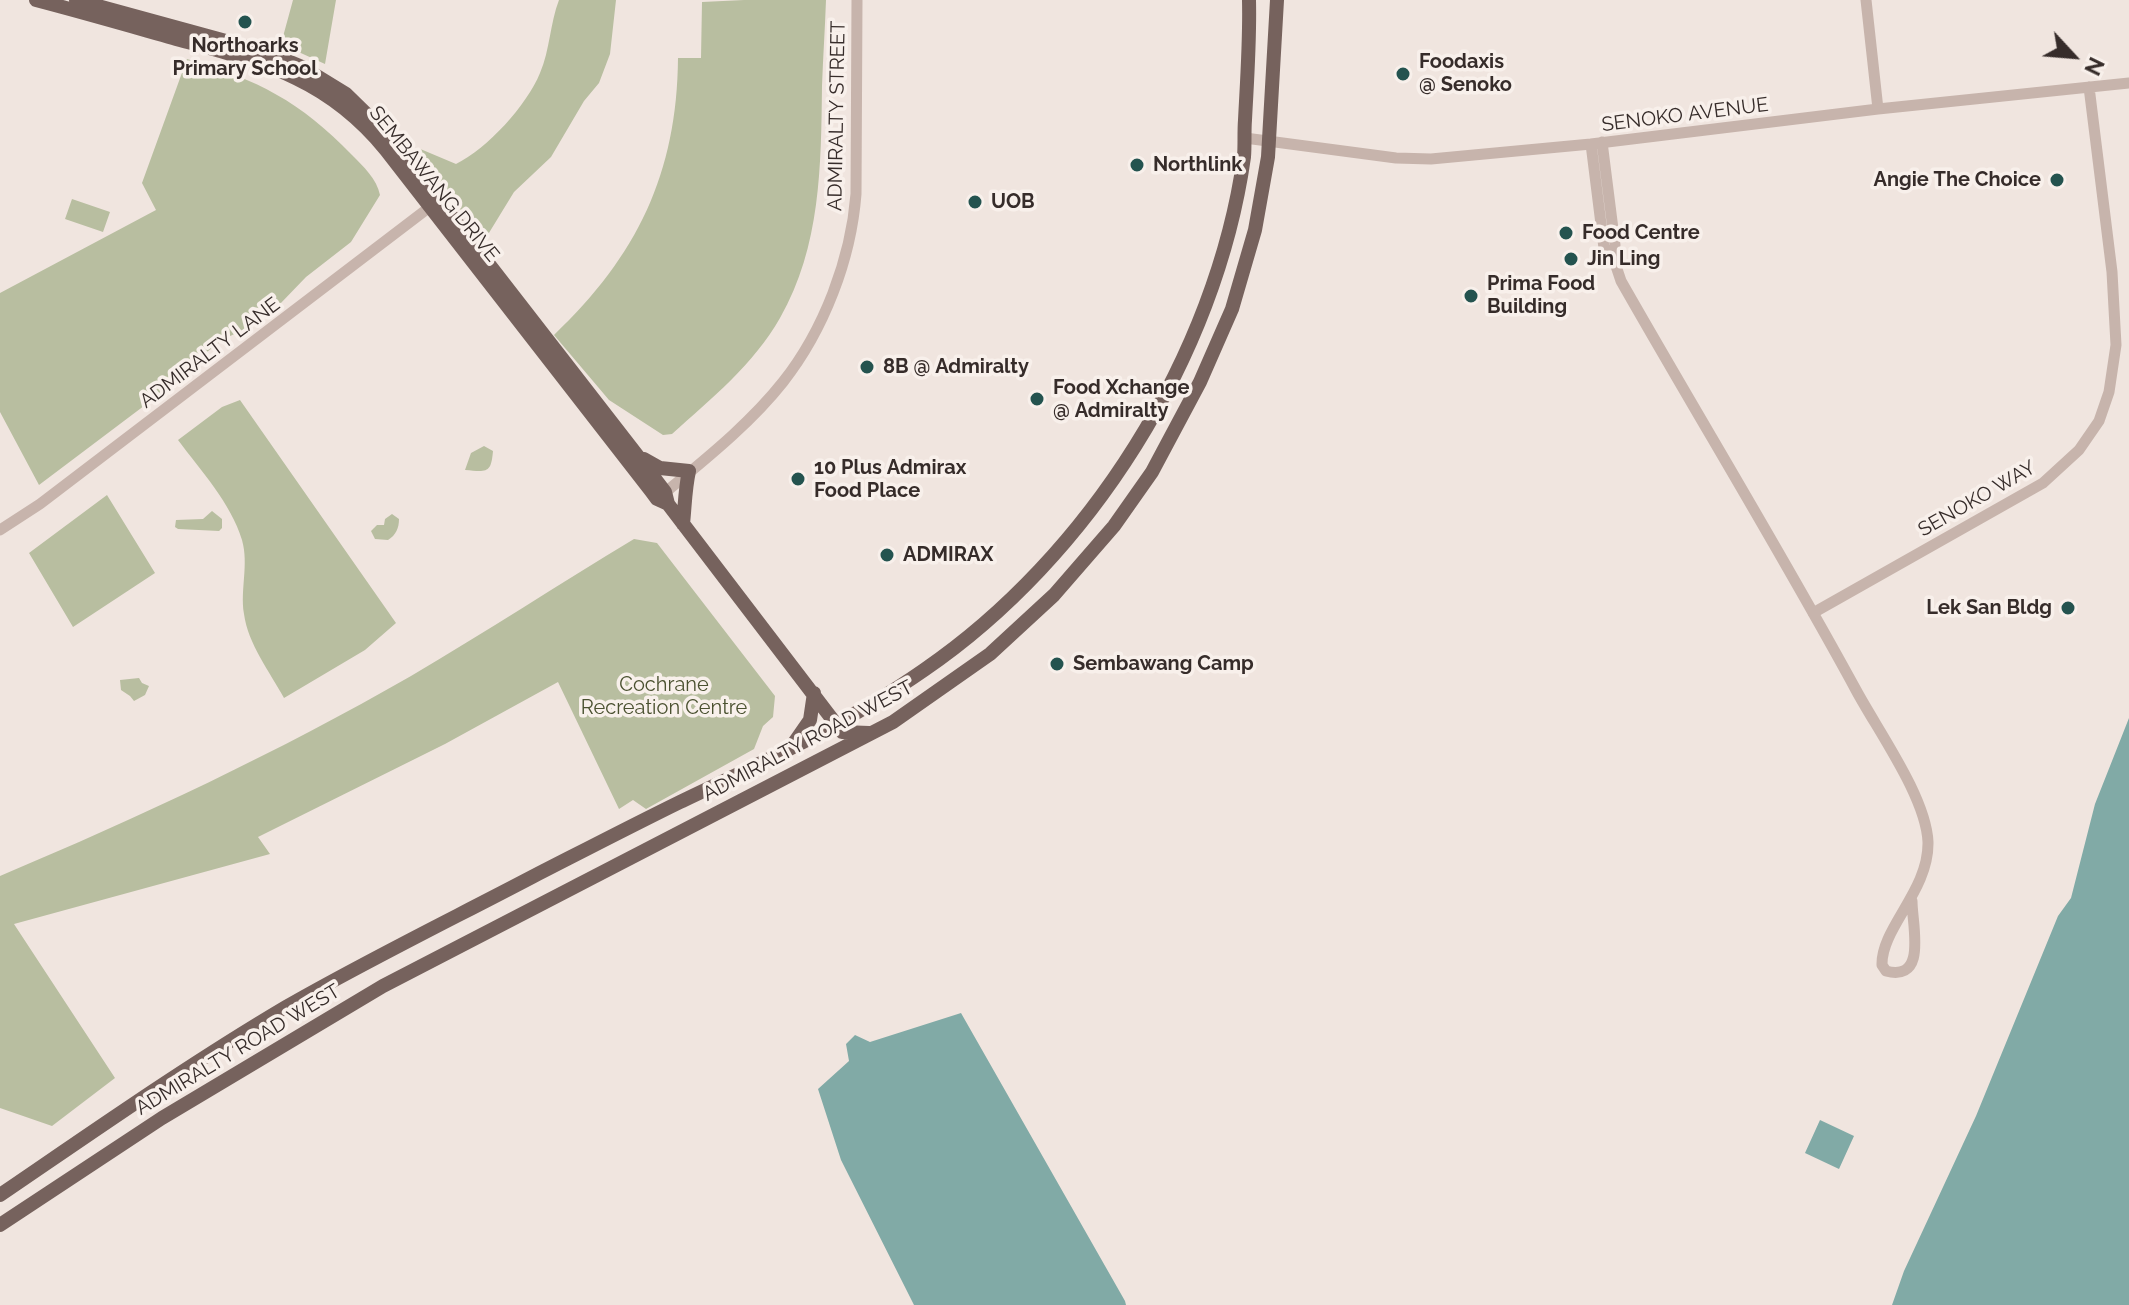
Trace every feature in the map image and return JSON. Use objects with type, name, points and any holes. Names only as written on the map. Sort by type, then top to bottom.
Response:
[{"type":"main road","name":"SEMBAWANG DRIVE","points":[[36,0],[260,62],[325,92],[370,130],[434,204],[637,455],[663,498]]},
{"type":"main road","name":"SEMBAWANG DRIVE","points":[[76,0],[266,52],[316,74],[346,94],[374,119],[434,204],[836,723]]},
{"type":"main road","name":"ADMIRALTY ROAD WEST","points":[[0,1195],[181,1071],[287,1007],[533,877],[789,749],[925,670],[971,635],[1039,571],[1103,496],[1158,406],[1193,331],[1222,251],[1237,193],[1245,138],[1250,58],[1249,0]]},
{"type":"main road","name":"ADMIRALTY ROAD WEST","points":[[0,1225],[162,1118],[383,986],[873,733],[932,698],[990,654],[1054,595],[1114,526],[1152,472],[1200,382],[1232,309],[1255,230],[1270,142],[1277,0]]},
{"type":"main road","points":[[637,455],[660,468],[689,471],[683,524]]},
{"type":"main road","points":[[789,749],[810,720],[814,693]]},
{"type":"main road","points":[[836,723],[842,732],[848,734],[873,733]]},
{"type":"main road","points":[[14,1185],[44,1175],[57,1186]]},
{"type":"street","name":"ADMIRALTY STREET","points":[[663,498],[782,383],[813,333],[838,278],[851,232],[856,194],[857,0]]},
{"type":"street","points":[[1866,0],[1878,109]]},
{"type":"street","name":"SENOKO AVENUE","points":[[1245,138],[1413,160],[1597,143],[2129,83]]},
{"type":"street","name":"SENOKO WAY","points":[[1813,613],[2043,483],[2079,450],[2099,421],[2109,392],[2116,345],[2112,272],[2089,87]]},
{"type":"street","points":[[1597,143],[1615,245],[1612,254],[1621,281],[1813,613],[1923,815],[1928,845],[1925,867],[1912,901],[1884,948],[1882,965],[1886,971],[1903,973],[1913,959],[1916,947],[1912,901]]},
{"type":"street","name":"ADMIRALTY LANE","points":[[0,530],[40,504],[434,204]]},
{"type":"green space","points":[[293,0],[336,0],[325,64],[281,44]]},
{"type":"green space","points":[[559,0],[616,0],[610,54],[599,83],[584,101],[551,157],[514,192],[484,241],[416,150],[418,148],[456,164],[480,148],[505,125],[526,99],[540,73]]},
{"type":"green space","points":[[826,0],[821,146],[811,234],[794,291],[758,351],[672,434],[663,435],[609,400],[554,335],[608,275],[647,210],[670,139],[678,58],[701,58],[702,2]]},
{"type":"green space","points":[[187,59],[257,84],[296,106],[361,164],[373,178],[380,195],[351,242],[306,277],[279,305],[249,327],[224,339],[199,358],[181,378],[39,485],[0,412],[0,293],[156,210],[142,183]]},
{"type":"green space","points":[[72,199],[110,212],[103,232],[65,219]]},
{"type":"green space","points":[[240,400],[396,623],[365,650],[284,698],[246,625],[243,605],[244,549],[237,526],[214,488],[178,440],[222,407]]},
{"type":"green space","points":[[484,446],[493,451],[487,470],[465,470],[471,453]]},
{"type":"green space","points":[[107,495],[155,573],[73,627],[29,553]]},
{"type":"green space","points":[[212,511],[222,519],[219,531],[175,527],[176,520],[203,519]]},
{"type":"green space","points":[[392,514],[399,519],[395,534],[388,540],[375,539],[371,531],[377,525],[384,525],[385,519]]},
{"type":"green space","name":"Cochrane Recreation Centre","points":[[634,539],[657,543],[775,696],[773,717],[763,726],[754,749],[646,809],[633,800],[619,809],[558,682],[445,744],[258,837],[270,854],[14,924],[115,1078],[52,1126],[0,1108],[0,876],[157,807],[311,731],[411,676]]},
{"type":"green space","points":[[139,678],[149,686],[145,695],[134,701],[121,690],[120,680]]},
{"type":"water","points":[[2129,718],[2129,1305],[1892,1305],[1904,1271],[1976,1116],[2058,916],[2071,898],[2095,804]]},
{"type":"water","points":[[961,1013],[1126,1305],[914,1305],[841,1160],[818,1089],[849,1061],[846,1044],[855,1035],[870,1042]]},
{"type":"water","points":[[1820,1120],[1854,1136],[1839,1169],[1805,1153]]},
{"type":"place","name":"Northoarks Primary School","points":[[245,22]]},
{"type":"place","name":"Foodaxis @ Senoko","points":[[1403,74]]},
{"type":"place","name":"Northlink","points":[[1137,165]]},
{"type":"place","name":"Angie The Choice","points":[[2057,180]]},
{"type":"place","name":"UOB","points":[[975,202]]},
{"type":"place","name":"Food Centre","points":[[1566,233]]},
{"type":"place","name":"Jin Ling","points":[[1571,259]]},
{"type":"place","name":"Prima Food Building","points":[[1471,296]]},
{"type":"place","name":"8B @ Admiralty","points":[[867,367]]},
{"type":"place","name":"Food Xchange @ Admiralty","points":[[1037,399]]},
{"type":"place","name":"10 Plus Admirax Food Place","points":[[798,479]]},
{"type":"place","name":"ADMIRAX","points":[[887,555]]},
{"type":"place","name":"Lek San Bldg","points":[[2068,608]]},
{"type":"place","name":"Sembawang Camp","points":[[1057,664]]}]
